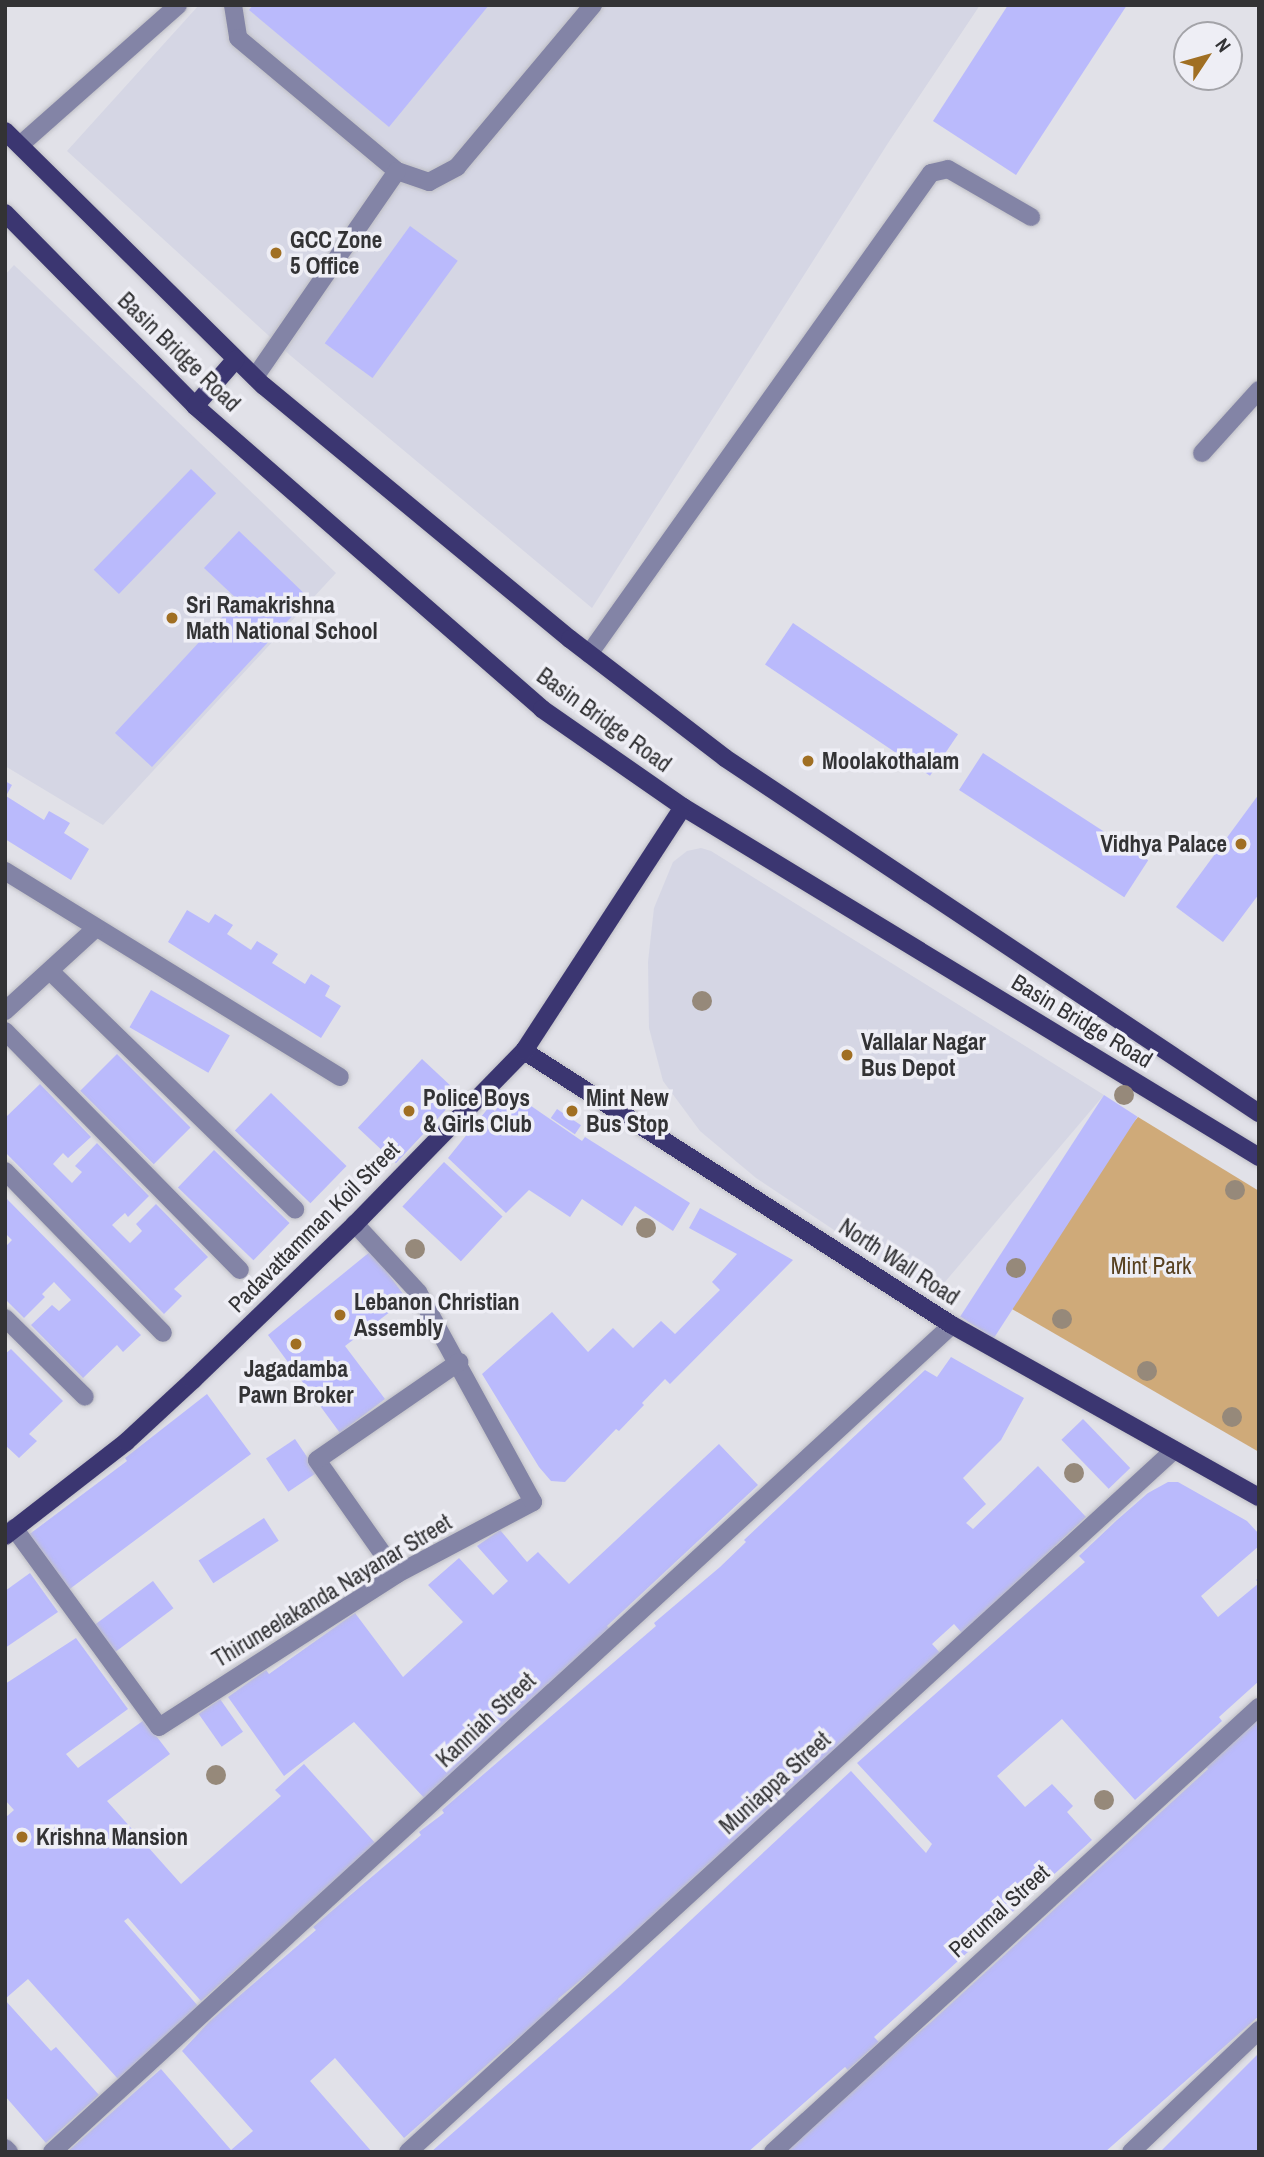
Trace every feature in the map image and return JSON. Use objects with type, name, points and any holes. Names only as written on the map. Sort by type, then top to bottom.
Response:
[{"type":"main road","name":"Basin Bridge Road","points":[[5,131],[255,377],[589,654],[725,758],[1259,1113]]},
{"type":"main road","name":"Basin Bridge Road","points":[[5,213],[195,406],[542,709],[682,807],[1259,1157]]},
{"type":"main road","points":[[195,406],[236,359]]},
{"type":"main road","name":"Padavattamman Koil Street","points":[[10,1532],[126,1442],[355,1224],[524,1051],[682,807]]},
{"type":"main road","name":"North Wall Road","points":[[524,1051],[952,1325],[1259,1497]]},
{"type":"street","points":[[20,145],[178,5]]},
{"type":"street","points":[[233,5],[238,38],[397,171],[429,182],[457,167],[593,5]]},
{"type":"street","points":[[589,654],[931,173],[948,170],[1031,217]]},
{"type":"street","points":[[255,377],[397,171]]},
{"type":"street","points":[[1202,453],[1259,390]]},
{"type":"street","points":[[5,871],[340,1077]]},
{"type":"street","points":[[5,1011],[96,928]]},
{"type":"street","points":[[50,971],[295,1209]]},
{"type":"street","points":[[5,1031],[240,1270]]},
{"type":"street","points":[[5,1171],[163,1334]]},
{"type":"street","name":"Thiruneelakanda Nayanar Street","points":[[10,1532],[159,1727],[397,1574],[533,1502],[459,1362],[418,1293],[355,1224]]},
{"type":"street","points":[[5,1318],[85,1397]]},
{"type":"street","name":"Kanniah Street","points":[[52,2152],[952,1325]]},
{"type":"street","points":[[397,1574],[317,1460],[459,1362]]},
{"type":"street","name":"Muniappa Street","points":[[408,2152],[1174,1450]]},
{"type":"street","name":"Perumal Street","points":[[773,2152],[1259,1707]]},
{"type":"street","points":[[1131,2152],[1259,2030]]},
{"type":"shaded area","points":[[199,5],[980,5],[890,140],[592,608],[291,356],[67,151]]},
{"type":"shaded area","name":"Sri Ramakrishna Math National School","points":[[14,265],[336,573],[103,825],[5,766],[5,275]]},
{"type":"shaded area","name":"Vallalar Nagar Bus Depot","points":[[701,848],[711,851],[1104,1095],[933,1296],[756,1178],[700,1131],[663,1081],[649,1028],[648,962],[654,908],[673,862],[687,851]]},
{"type":"green space","name":"Mint Park","points":[[1138,1117],[1259,1191],[1259,1452],[986,1294]]},
{"type":"building","points":[[253,5],[489,5],[389,127],[249,10]]},
{"type":"building","points":[[1008,5],[1127,5],[1016,175],[933,121]]},
{"type":"building","points":[[410,226],[458,261],[373,378],[325,343]]},
{"type":"building","points":[[191,469],[216,493],[119,594],[94,570]]},
{"type":"building","points":[[239,531],[309,598],[152,767],[115,733],[238,600],[204,568]]},
{"type":"building","points":[[793,623],[958,734],[930,776],[765,664]]},
{"type":"building","points":[[983,753],[1148,860],[1124,897],[959,790]]},
{"type":"building","points":[[5,781],[12,785],[6,796],[44,820],[49,811],[70,823],[64,833],[89,849],[71,880],[5,839]]},
{"type":"building","name":"Vidhya Palace","points":[[1259,794],[1259,894],[1223,942],[1176,907]]},
{"type":"building","points":[[187,910],[209,923],[215,914],[233,925],[227,934],[251,950],[257,941],[278,954],[272,963],[305,984],[311,974],[330,986],[325,996],[341,1006],[321,1038],[168,942]]},
{"type":"building","points":[[151,990],[230,1036],[208,1073],[130,1027]]},
{"type":"building","points":[[117,1054],[191,1128],[154,1164],[80,1091]]},
{"type":"building","name":"Police Boys & Girls Club","points":[[422,1059],[460,1094],[396,1163],[358,1128]]},
{"type":"building","points":[[40,1084],[91,1137],[68,1158],[63,1153],[53,1164],[72,1183],[82,1172],[75,1166],[97,1143],[149,1196],[128,1217],[125,1213],[112,1225],[130,1243],[142,1231],[136,1224],[156,1204],[208,1257],[174,1289],[182,1296],[164,1314],[5,1152],[5,1118]]},
{"type":"building","points":[[271,1093],[347,1166],[310,1203],[235,1130]]},
{"type":"building","points":[[1104,1095],[1138,1117],[994,1338],[960,1316]]},
{"type":"building","points":[[518,1097],[582,1141],[585,1137],[690,1203],[673,1231],[635,1206],[622,1226],[582,1199],[570,1217],[529,1190],[506,1213],[448,1158],[489,1107],[495,1111],[504,1099],[512,1105]]},
{"type":"building","points":[[557,1109],[581,1125],[575,1134],[551,1118]]},
{"type":"building","points":[[214,1150],[290,1223],[253,1260],[178,1187]]},
{"type":"building","points":[[444,1162],[503,1217],[461,1261],[402,1207]]},
{"type":"building","points":[[5,1197],[141,1335],[123,1352],[117,1345],[83,1378],[31,1325],[52,1305],[59,1311],[71,1300],[54,1282],[42,1294],[45,1297],[24,1318],[5,1299],[5,1247],[12,1240],[5,1233]]},
{"type":"building","points":[[700,1208],[793,1260],[670,1384],[665,1379],[619,1431],[616,1429],[565,1482],[551,1481],[539,1467],[482,1374],[552,1312],[588,1352],[613,1328],[633,1348],[661,1321],[675,1334],[720,1290],[712,1282],[737,1254],[689,1228]]},
{"type":"building","points":[[371,1251],[407,1299],[345,1346],[385,1399],[340,1433],[268,1335]]},
{"type":"building","points":[[11,1349],[63,1401],[29,1434],[37,1441],[19,1458],[5,1445],[5,1354]]},
{"type":"building","points":[[951,1357],[1024,1398],[1001,1440],[963,1478],[986,1504],[966,1523],[973,1529],[1038,1466],[1086,1517],[962,1633],[954,1624],[932,1644],[942,1655],[693,1878],[654,1915],[656,1917],[558,1999],[561,2004],[506,2048],[404,2138],[335,2058],[310,2081],[372,2152],[67,2152],[161,2069],[231,2150],[253,2131],[182,2051],[209,2022],[316,1930],[313,1927],[421,1835],[419,1832],[444,1813],[442,1810],[656,1626],[654,1623],[720,1567],[746,1542],[744,1540],[925,1370],[937,1377]]},
{"type":"building","points":[[207,1394],[251,1454],[67,1591],[27,1536],[127,1461],[125,1458]]},
{"type":"building","points":[[1083,1419],[1130,1468],[1109,1489],[1061,1440]]},
{"type":"building","points":[[295,1439],[317,1472],[288,1492],[266,1459]]},
{"type":"building","points":[[719,1444],[758,1485],[607,1626],[613,1632],[426,1800],[354,1722],[284,1776],[228,1697],[266,1670],[269,1674],[355,1613],[403,1677],[463,1622],[428,1585],[459,1558],[493,1595],[508,1581],[477,1546],[500,1530],[527,1562],[538,1552],[569,1584]]},
{"type":"building","points":[[1168,1482],[1178,1482],[1247,1521],[1259,1534],[1259,1546],[1201,1596],[1218,1617],[1259,1583],[1259,1681],[1219,1717],[1222,1721],[1135,1800],[1062,1719],[997,1776],[1025,1807],[1052,1784],[1073,1806],[1067,1812],[1092,1840],[874,2037],[879,2042],[848,2070],[845,2067],[748,2152],[431,2152],[620,1986],[851,1771],[926,1853],[932,1844],[857,1763],[1085,1562],[1079,1556],[1117,1520],[1148,1493]]},
{"type":"building","points":[[264,1518],[279,1541],[213,1583],[199,1560]]},
{"type":"building","points":[[30,1573],[58,1612],[5,1648],[5,1591]]},
{"type":"building","points":[[153,1581],[173,1608],[112,1654],[92,1627]]},
{"type":"building","points":[[76,1638],[128,1709],[66,1754],[78,1768],[144,1720],[170,1754],[107,1801],[181,1884],[281,1796],[275,1790],[304,1764],[377,1845],[201,2001],[128,1918],[124,1921],[198,2006],[118,2079],[28,1979],[5,1999],[5,1818],[14,1810],[5,1800],[5,1684]]},
{"type":"building","points":[[220,1699],[243,1732],[222,1747],[199,1714]]},
{"type":"building","points":[[1259,1718],[1259,2016],[1105,2152],[786,2152],[862,2082],[860,2081],[931,2022],[1208,1769],[1206,1767]]},
{"type":"building","points":[[5,2000],[51,2051],[56,2047],[99,2095],[46,2143],[5,2096]]},
{"type":"building","points":[[1259,2053],[1259,2152],[1160,2152]]},
{"type":"place","name":"GCC Zone 5 Office","points":[[276,253]]},
{"type":"place","name":"Sri Ramakrishna Math National School","points":[[172,618]]},
{"type":"place","name":"Moolakothalam","points":[[808,761]]},
{"type":"place","name":"Vidhya Palace","points":[[1241,844]]},
{"type":"place","name":"Vallalar Nagar Bus Depot","points":[[847,1055]]},
{"type":"place","name":"Police Boys & Girls Club","points":[[409,1111]]},
{"type":"place","name":"Mint New Bus Stop","points":[[572,1111]]},
{"type":"place","name":"Lebanon Christian Assembly","points":[[340,1315]]},
{"type":"place","name":"Jagadamba Pawn Broker","points":[[296,1344]]},
{"type":"place","name":"Krishna Mansion","points":[[22,1837]]}]
